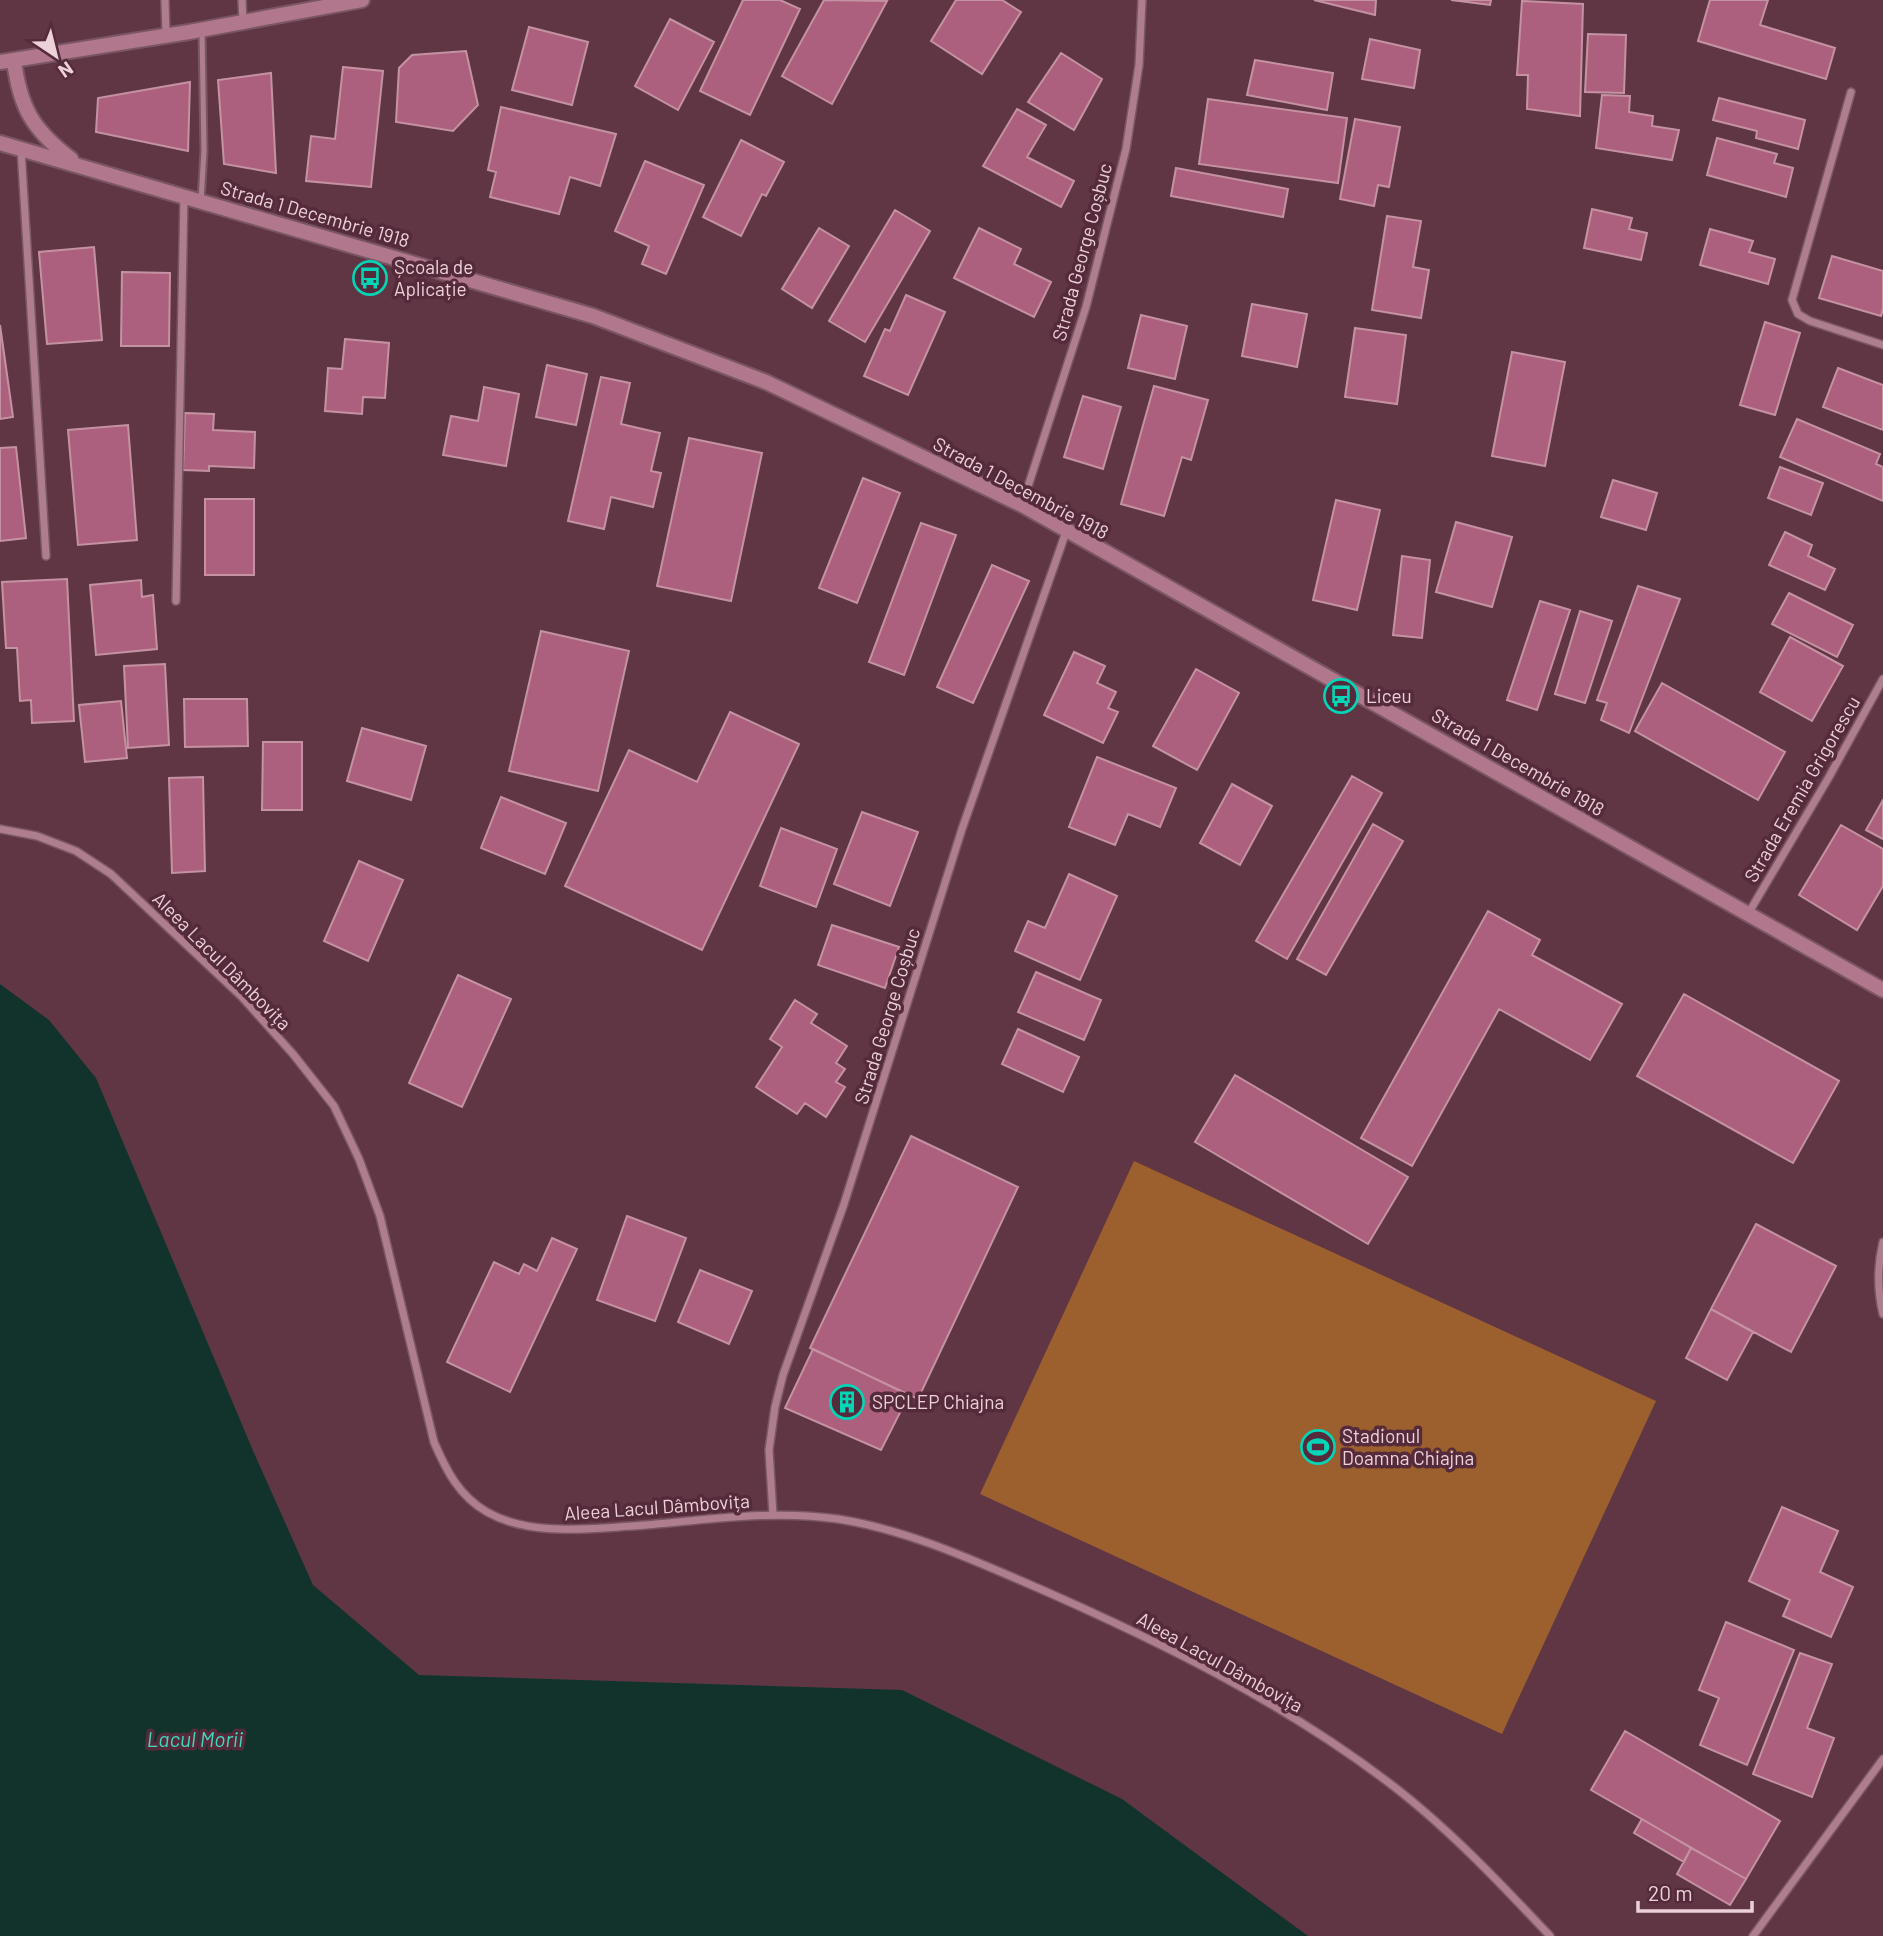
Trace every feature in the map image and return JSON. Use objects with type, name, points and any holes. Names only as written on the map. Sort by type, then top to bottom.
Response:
[{"type":"street","points":[[165,0],[166,35]]},
{"type":"street","points":[[242,0],[243,22]]},
{"type":"street","points":[[7,61],[362,0]]},
{"type":"street","name":"Strada George Coșbuc","points":[[1022,505],[1086,307],[1126,149],[1139,65],[1142,0]]},
{"type":"street","name":"Strada 1 Decembrie 1918","points":[[7,61],[29,116],[51,144],[78,164]]},
{"type":"street","points":[[1851,92],[1792,300],[1798,314],[1810,321],[1883,345]]},
{"type":"street","name":"Strada 1 Decembrie 1918","points":[[0,143],[593,316],[766,382],[1022,505],[1883,990]]},
{"type":"street","points":[[21,149],[46,556]]},
{"type":"street","points":[[176,601],[184,195]]},
{"type":"street","name":"Strada George Coșbuc","points":[[773,1515],[769,1450],[783,1375],[844,1204],[962,829],[1066,532]]},
{"type":"street","name":"Strada Eremia Grigorescu","points":[[1748,914],[1883,679]]},
{"type":"street","name":"Aleea Lacul Dâmbovița","points":[[0,830],[37,836],[67,848],[111,874],[241,996],[293,1054],[334,1106],[359,1159],[380,1216],[434,1442],[449,1475],[468,1497],[487,1512],[509,1521],[566,1531],[773,1515],[835,1519],[894,1530],[973,1560],[1177,1653],[1271,1705],[1339,1748],[1397,1790],[1450,1835],[1550,1936]]},
{"type":"street","points":[[1883,1242],[1879,1258],[1878,1293],[1883,1314]]},
{"type":"street","points":[[1753,1936],[1883,1759]]},
{"type":"lane","points":[[201,201],[204,151],[202,29]]},
{"type":"shaded area","name":"Stadionul Doamna Chiajna","points":[[1134,1161],[1656,1401],[1502,1734],[980,1494]]},
{"type":"water","name":"Lacul Morii","points":[[0,984],[49,1020],[96,1078],[254,1453],[313,1585],[419,1675],[902,1690],[1122,1799],[1308,1936],[0,1936]]},
{"type":"building","points":[[743,0],[780,0],[800,9],[750,115],[700,91]]},
{"type":"building","points":[[824,0],[887,1],[832,104],[782,76]]},
{"type":"building","points":[[956,0],[1002,0],[1021,12],[982,74],[931,41]]},
{"type":"building","points":[[1314,0],[1376,0],[1375,15]]},
{"type":"building","points":[[1451,0],[1491,0],[1490,5]]},
{"type":"building","points":[[1710,0],[1768,0],[1760,25],[1835,48],[1826,79],[1698,41]]},
{"type":"building","points":[[1522,1],[1583,4],[1580,116],[1527,109],[1528,75],[1517,75]]},
{"type":"building","points":[[670,19],[714,42],[678,110],[635,86]]},
{"type":"building","points":[[529,27],[588,42],[572,105],[512,90]]},
{"type":"building","points":[[1588,34],[1626,35],[1624,93],[1585,92]]},
{"type":"building","points":[[1370,39],[1420,50],[1414,88],[1362,79]]},
{"type":"building","points":[[466,51],[478,105],[453,131],[396,122],[399,68],[412,55]]},
{"type":"building","points":[[1061,53],[1102,79],[1074,130],[1028,102]]},
{"type":"building","points":[[1255,60],[1333,73],[1327,110],[1247,95]]},
{"type":"building","points":[[343,67],[383,71],[371,187],[306,181],[311,136],[335,139]]},
{"type":"building","points":[[271,73],[276,173],[224,164],[218,80]]},
{"type":"building","points":[[190,82],[188,151],[96,132],[98,98]]},
{"type":"building","points":[[1602,95],[1630,96],[1629,112],[1653,116],[1652,126],[1679,130],[1672,160],[1596,148]]},
{"type":"building","points":[[1719,98],[1805,120],[1798,149],[1756,138],[1757,131],[1713,120]]},
{"type":"building","points":[[1208,99],[1347,118],[1338,183],[1199,164]]},
{"type":"building","points":[[501,107],[616,134],[600,186],[570,177],[559,214],[490,197],[496,172],[488,170]]},
{"type":"building","points":[[1017,109],[1046,125],[1027,157],[1074,181],[1061,207],[983,166]]},
{"type":"building","points":[[1355,119],[1400,127],[1389,187],[1378,185],[1374,206],[1340,199]]},
{"type":"building","points":[[1717,138],[1777,154],[1774,163],[1793,168],[1786,197],[1707,175]]},
{"type":"building","points":[[741,140],[784,162],[766,196],[762,194],[741,236],[703,217]]},
{"type":"building","points":[[645,161],[704,185],[666,274],[642,264],[649,246],[615,231]]},
{"type":"building","points":[[1176,168],[1288,189],[1283,217],[1171,196]]},
{"type":"building","points":[[1592,209],[1632,218],[1629,229],[1647,233],[1641,260],[1584,248]]},
{"type":"building","points":[[895,210],[930,231],[865,342],[829,321]]},
{"type":"building","points":[[1387,216],[1421,221],[1413,267],[1429,270],[1421,318],[1372,310]]},
{"type":"building","points":[[819,228],[849,246],[812,308],[782,289]]},
{"type":"building","points":[[979,228],[1021,249],[1014,264],[1051,282],[1034,317],[954,278]]},
{"type":"building","points":[[1710,229],[1753,241],[1749,252],[1775,259],[1768,284],[1700,265]]},
{"type":"building","points":[[94,247],[102,340],[47,344],[39,252]]},
{"type":"building","points":[[1832,256],[1883,271],[1881,316],[1819,298]]},
{"type":"building","points":[[122,272],[170,273],[169,346],[121,346]]},
{"type":"building","points":[[906,295],[945,312],[908,395],[864,376],[885,329],[890,331]]},
{"type":"building","points":[[1252,304],[1307,314],[1297,367],[1242,356]]},
{"type":"building","points":[[1141,315],[1187,326],[1175,379],[1128,368]]},
{"type":"building","points":[[1765,322],[1800,333],[1775,415],[1740,405]]},
{"type":"building","points":[[0,325],[13,417],[0,419]]},
{"type":"building","points":[[1355,328],[1406,335],[1397,404],[1345,397]]},
{"type":"building","points":[[345,339],[389,343],[385,398],[363,397],[362,414],[325,411],[328,368],[342,369]]},
{"type":"building","points":[[1512,352],[1565,362],[1545,466],[1492,456]]},
{"type":"building","points":[[547,365],[587,374],[576,425],[536,417]]},
{"type":"building","points":[[1838,368],[1883,385],[1883,430],[1823,407]]},
{"type":"building","points":[[601,377],[630,383],[621,424],[660,433],[651,471],[661,473],[653,507],[611,497],[604,529],[568,521]]},
{"type":"building","points":[[1154,386],[1208,400],[1191,460],[1182,457],[1164,516],[1121,504]]},
{"type":"building","points":[[484,387],[519,394],[506,466],[443,455],[451,416],[478,421]]},
{"type":"building","points":[[1083,396],[1121,407],[1103,469],[1064,457]]},
{"type":"building","points":[[185,413],[214,414],[213,430],[255,432],[254,468],[209,466],[209,471],[183,470]]},
{"type":"building","points":[[1797,419],[1880,454],[1876,464],[1883,467],[1883,501],[1780,457]]},
{"type":"building","points":[[128,425],[137,540],[78,545],[68,430]]},
{"type":"building","points":[[689,438],[762,453],[731,601],[657,586]]},
{"type":"building","points":[[16,447],[26,538],[0,541],[0,448]]},
{"type":"building","points":[[1780,467],[1823,483],[1811,515],[1768,498]]},
{"type":"building","points":[[863,478],[900,493],[857,603],[819,588]]},
{"type":"building","points":[[1613,480],[1657,493],[1646,530],[1601,517]]},
{"type":"building","points":[[205,499],[254,499],[254,575],[205,575]]},
{"type":"building","points":[[1336,500],[1380,510],[1357,610],[1313,600]]},
{"type":"building","points":[[1456,522],[1512,537],[1492,607],[1436,592]]},
{"type":"building","points":[[921,523],[956,535],[904,675],[869,662]]},
{"type":"building","points":[[1785,532],[1812,545],[1808,556],[1835,569],[1825,590],[1769,565]]},
{"type":"building","points":[[1402,556],[1430,560],[1422,638],[1393,635]]},
{"type":"building","points":[[992,565],[1029,581],[973,703],[937,687]]},
{"type":"building","points":[[67,579],[74,721],[32,723],[31,700],[20,701],[17,648],[6,648],[2,582]]},
{"type":"building","points":[[141,580],[142,597],[153,595],[157,649],[96,655],[90,585]]},
{"type":"building","points":[[1638,586],[1680,599],[1629,733],[1601,720],[1607,703],[1597,700]]},
{"type":"building","points":[[1789,593],[1853,625],[1837,657],[1772,624]]},
{"type":"building","points":[[1540,601],[1570,610],[1537,710],[1507,700]]},
{"type":"building","points":[[1580,611],[1612,621],[1585,703],[1555,694]]},
{"type":"building","points":[[541,631],[629,651],[598,791],[509,771]]},
{"type":"building","points":[[1790,637],[1843,666],[1812,721],[1760,692]]},
{"type":"building","points":[[1074,652],[1105,666],[1097,683],[1116,692],[1108,708],[1118,712],[1103,743],[1044,715]]},
{"type":"building","points":[[165,664],[169,745],[128,748],[124,666]]},
{"type":"building","points":[[1196,669],[1239,693],[1197,770],[1153,746]]},
{"type":"building","points":[[1662,683],[1785,752],[1758,800],[1635,731]]},
{"type":"building","points":[[184,699],[247,699],[248,746],[185,747]]},
{"type":"building","points":[[121,701],[127,758],[85,762],[79,705]]},
{"type":"building","points":[[730,712],[799,744],[702,950],[565,886],[629,750],[697,782]]},
{"type":"building","points":[[362,728],[426,746],[411,800],[347,781]]},
{"type":"building","points":[[263,742],[302,742],[302,810],[262,810]]},
{"type":"building","points":[[1097,757],[1176,788],[1160,827],[1128,814],[1115,845],[1069,827]]},
{"type":"building","points":[[1352,776],[1382,793],[1287,959],[1256,941]]},
{"type":"building","points":[[203,777],[205,871],[172,873],[169,778]]},
{"type":"building","points":[[1232,784],[1272,806],[1240,865],[1200,843]]},
{"type":"building","points":[[501,797],[566,823],[545,874],[481,848]]},
{"type":"building","points":[[1883,800],[1883,839],[1866,830]]},
{"type":"building","points":[[862,812],[918,832],[890,906],[834,884]]},
{"type":"building","points":[[1373,824],[1403,841],[1326,975],[1297,959]]},
{"type":"building","points":[[1841,825],[1883,849],[1883,886],[1857,930],[1799,895]]},
{"type":"building","points":[[781,828],[837,849],[816,907],[760,886]]},
{"type":"building","points":[[359,861],[403,880],[368,961],[324,941]]},
{"type":"building","points":[[1069,874],[1117,896],[1080,980],[1015,951],[1028,921],[1045,928]]},
{"type":"building","points":[[1488,911],[1540,940],[1532,955],[1622,1004],[1590,1060],[1499,1009],[1412,1166],[1361,1138]]},
{"type":"building","points":[[832,925],[899,947],[885,988],[818,965]]},
{"type":"building","points":[[1036,972],[1101,1000],[1084,1040],[1018,1012]]},
{"type":"building","points":[[458,975],[511,999],[462,1107],[409,1083]]},
{"type":"building","points":[[1684,994],[1839,1081],[1793,1163],[1637,1076]]},
{"type":"building","points":[[795,1000],[817,1014],[811,1023],[847,1046],[836,1063],[845,1069],[836,1082],[845,1087],[826,1117],[805,1103],[797,1114],[756,1087],[782,1047],[770,1039]]},
{"type":"building","points":[[1018,1029],[1079,1057],[1063,1092],[1002,1064]]},
{"type":"building","points":[[1235,1075],[1408,1177],[1368,1244],[1195,1142]]},
{"type":"building","points":[[911,1136],[1018,1187],[918,1399],[810,1348]]},
{"type":"building","points":[[627,1216],[686,1238],[655,1321],[597,1300]]},
{"type":"building","points":[[1756,1224],[1836,1266],[1791,1352],[1711,1309]]},
{"type":"building","points":[[552,1238],[577,1249],[510,1392],[447,1362],[494,1262],[519,1274],[524,1264],[537,1271]]},
{"type":"building","points":[[700,1270],[752,1291],[729,1344],[678,1322]]},
{"type":"building","points":[[1711,1309],[1753,1332],[1727,1380],[1686,1358]]},
{"type":"building","name":"SPCLEP Chiajna","points":[[813,1349],[909,1395],[881,1450],[785,1408]]},
{"type":"building","points":[[1782,1507],[1838,1531],[1820,1572],[1853,1587],[1831,1637],[1783,1616],[1790,1600],[1749,1581]]},
{"type":"building","points":[[1726,1622],[1794,1650],[1747,1765],[1700,1745],[1719,1698],[1699,1690]]},
{"type":"building","points":[[1800,1653],[1832,1664],[1807,1728],[1834,1738],[1812,1797],[1753,1774]]},
{"type":"building","points":[[1625,1731],[1780,1821],[1746,1879],[1591,1790]]},
{"type":"building","points":[[1642,1819],[1691,1848],[1684,1862],[1634,1833]]},
{"type":"building","points":[[1691,1848],[1746,1879],[1730,1905],[1677,1874]]},
{"type":"place","name":"Școala de Aplicație","points":[[370,278]]},
{"type":"place","name":"Liceu","points":[[1341,696]]},
{"type":"place","name":"SPCLEP Chiajna","points":[[847,1402]]},
{"type":"place","name":"Stadionul Doamna Chiajna","points":[[1318,1447]]}]
